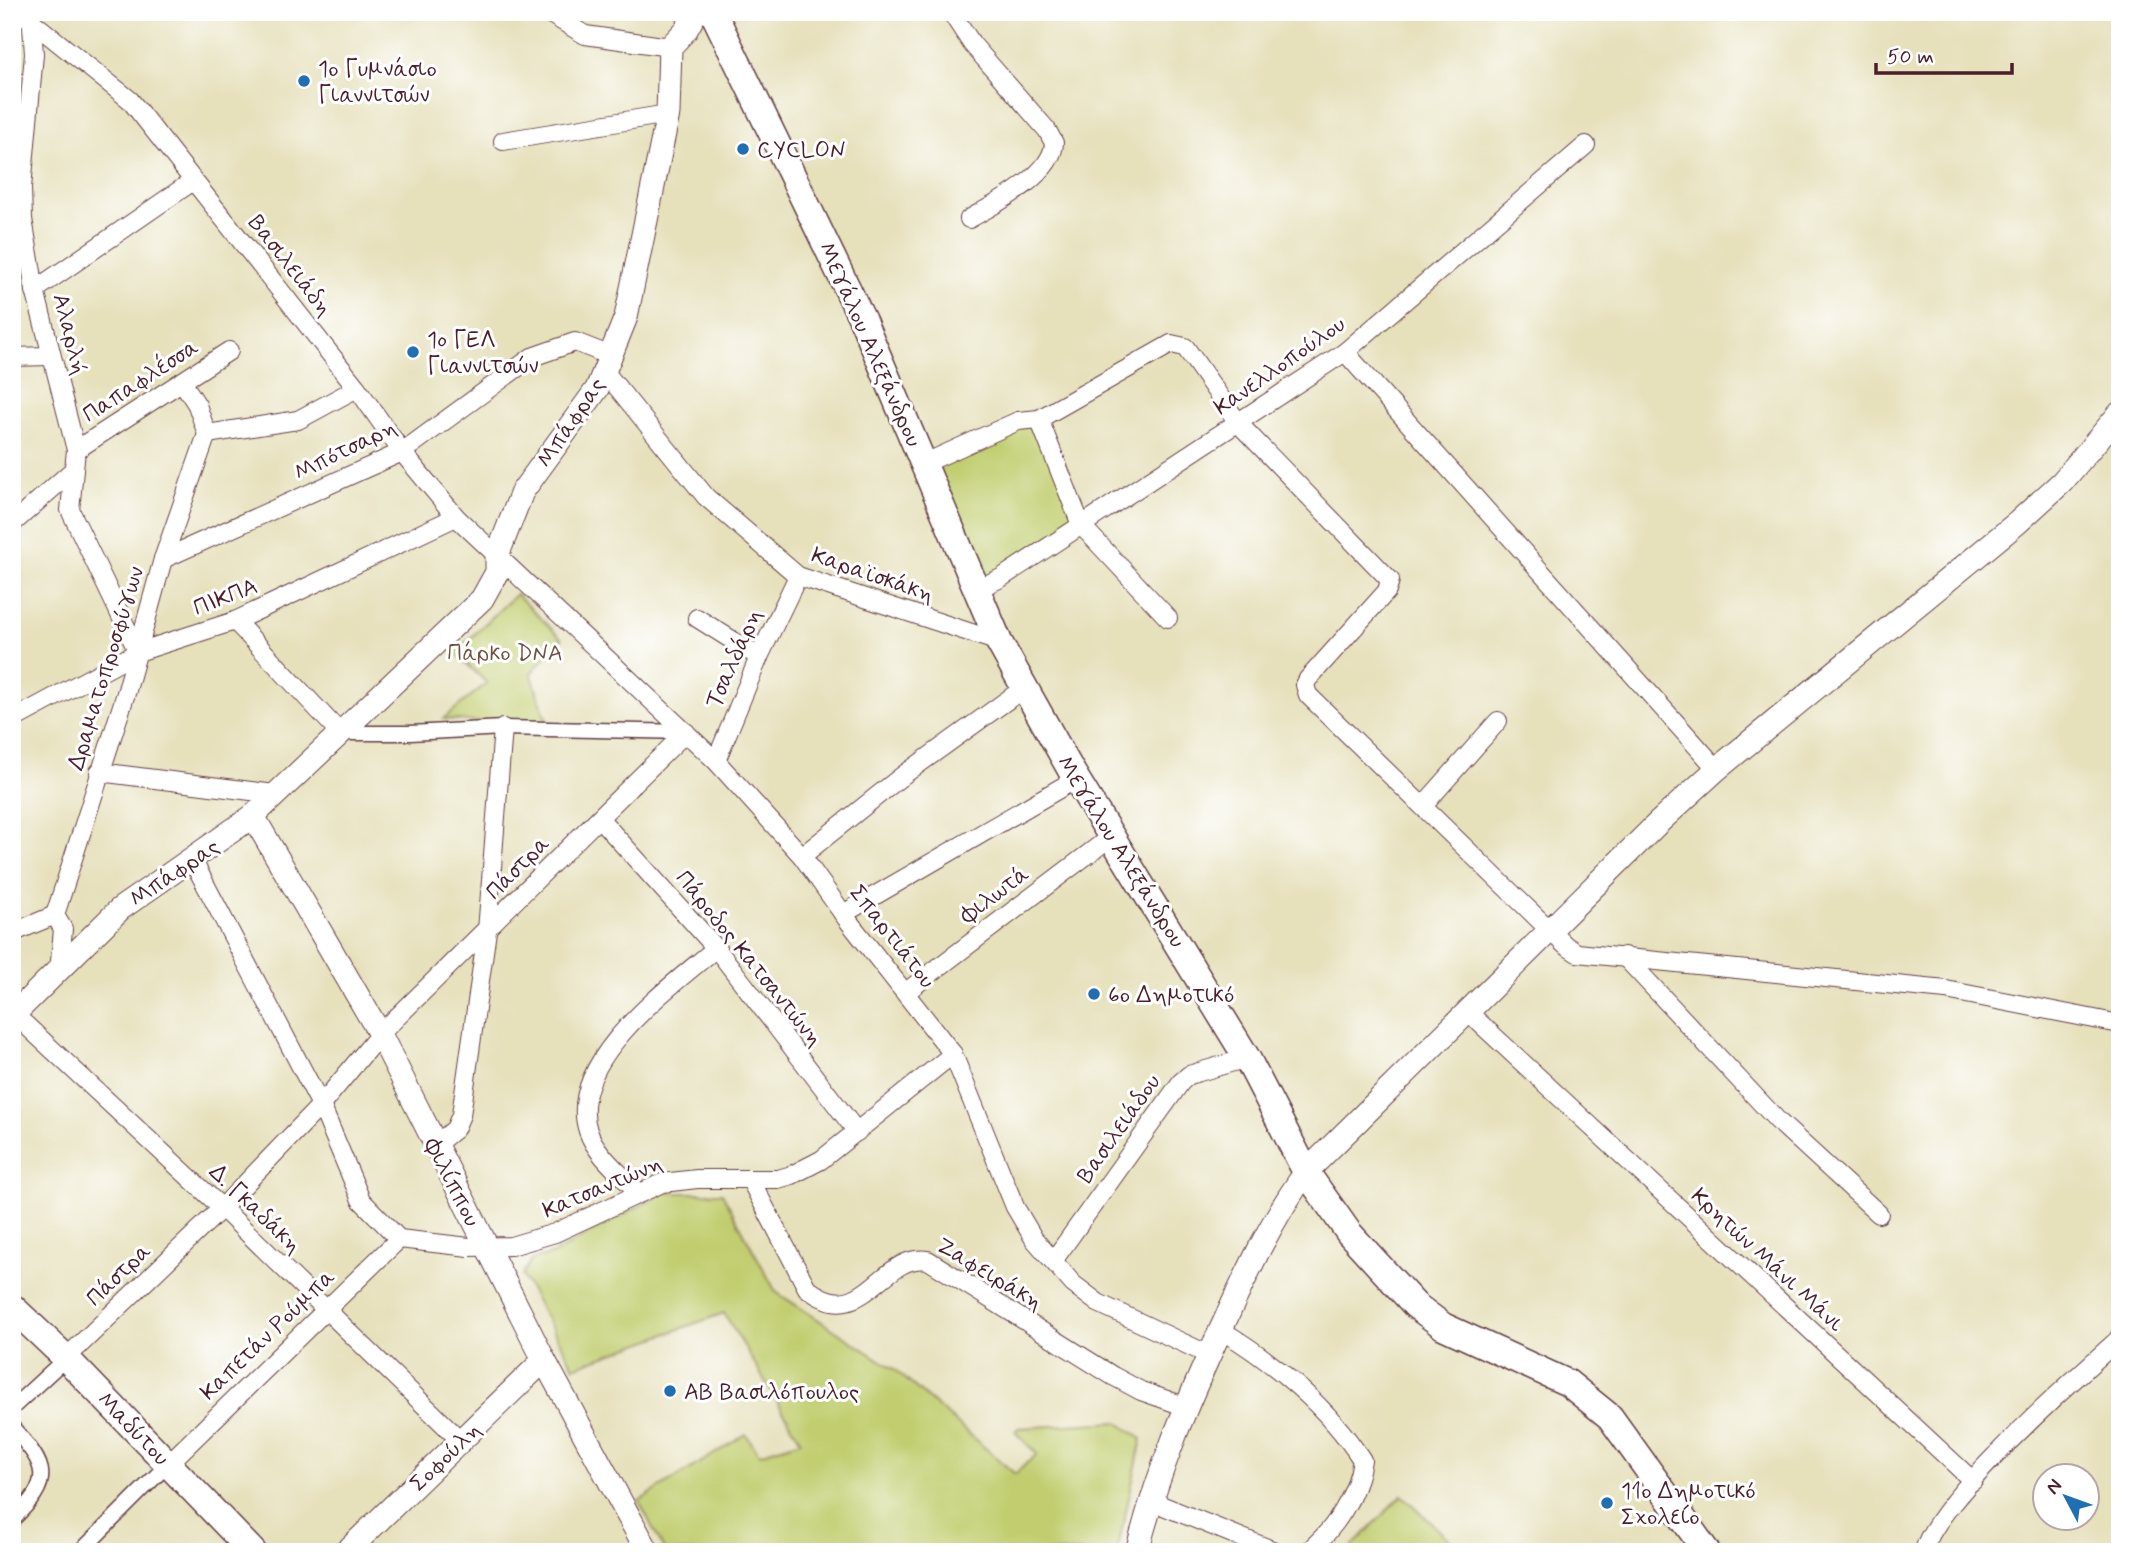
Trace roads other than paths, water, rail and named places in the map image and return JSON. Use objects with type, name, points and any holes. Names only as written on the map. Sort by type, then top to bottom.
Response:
[{"type":"main road","name":"Μεγάλου Αλεξάνδρου","points":[[713,12],[834,260],[999,642],[1076,779],[1247,1058],[1306,1171],[1349,1233],[1415,1305],[1443,1326],[1568,1382],[1610,1417],[1707,1552]]},
{"type":"main road","name":"Μαδύτου","points":[[12,1307],[66,1358],[253,1552]]},
{"type":"street","points":[[547,12],[584,35],[670,47],[686,30],[696,12]]},
{"type":"street","points":[[951,12],[972,44],[1047,130],[1054,143],[1051,157],[1020,188],[969,219]]},
{"type":"street","name":"Βασιλειάδη","points":[[27,15],[130,100],[357,388],[402,453],[456,517],[498,556]]},
{"type":"street","name":"Αλαρλή","points":[[27,15],[33,81],[22,188],[23,219],[50,356],[76,450],[72,471],[71,510],[138,652]]},
{"type":"street","name":"Μπάφρας","points":[[13,1015],[120,909],[193,861],[253,816],[482,599],[497,572],[498,556],[522,492],[586,405],[608,364],[626,317],[668,114],[670,47]]},
{"type":"street","points":[[503,141],[668,114]]},
{"type":"street","name":"Κανελλοπούλου","points":[[975,590],[1001,578],[1345,352],[1586,145]]},
{"type":"street","points":[[35,290],[193,181]]},
{"type":"street","name":"Μπότσαρη","points":[[163,559],[402,453],[532,357],[575,342],[608,364]]},
{"type":"street","points":[[923,464],[1018,421],[1039,419],[1171,344],[1185,346],[1239,424],[1387,575],[1387,591],[1308,679],[1305,690],[1577,953],[1946,990],[2011,1000],[2120,1024]]},
{"type":"street","name":"Παπαφλέσσα","points":[[76,450],[229,351]]},
{"type":"street","points":[[1345,352],[1717,769]]},
{"type":"street","points":[[12,357],[50,356]]},
{"type":"street","name":"Καραϊσκάκη","points":[[608,364],[706,498],[798,576],[999,642]]},
{"type":"street","points":[[183,383],[197,405],[207,434],[298,419],[357,388]]},
{"type":"street","points":[[1137,1552],[1151,1501],[1184,1406],[1275,1216],[1306,1171],[1552,931],[1613,865],[1717,769],[2017,523],[2062,482],[2120,413]]},
{"type":"street","points":[[1039,419],[1081,525],[1168,618]]},
{"type":"street","name":"Δραματοπροσφύγων","points":[[59,972],[63,929],[55,915],[138,652],[163,559],[207,434]]},
{"type":"street","points":[[12,524],[72,471]]},
{"type":"street","name":"ΠΙΚΠΑ","points":[[12,720],[138,652],[235,621],[456,517]]},
{"type":"street","name":"Σπαρτιάτου","points":[[498,556],[716,761],[802,856],[843,914],[953,1054],[1015,1207],[1034,1239],[1053,1261],[1079,1289],[1098,1303],[1209,1355]]},
{"type":"street","name":"Τσαλδάρη","points":[[716,761],[759,657],[798,576]]},
{"type":"street","points":[[697,618],[759,657]]},
{"type":"street","points":[[235,621],[340,733],[410,733],[503,728],[686,732]]},
{"type":"street","points":[[802,856],[902,775],[1024,688]]},
{"type":"street","points":[[1423,806],[1498,721]]},
{"type":"street","points":[[434,1146],[459,1123],[487,931],[503,728]]},
{"type":"street","name":"Πάστρα","points":[[66,1358],[222,1208],[321,1105],[380,1034],[686,732]]},
{"type":"street","points":[[99,772],[275,794]]},
{"type":"street","points":[[843,914],[1076,779]]},
{"type":"street","name":"Φιλίππου","points":[[253,816],[380,1034],[544,1360],[648,1552]]},
{"type":"street","name":"Πάροδος Κατσαντώνη","points":[[600,819],[716,947],[857,1132]]},
{"type":"street","name":"Φιλωτά","points":[[906,992],[1112,836]]},
{"type":"street","points":[[193,861],[321,1105],[361,1200],[399,1239]]},
{"type":"street","points":[[12,933],[55,915]]},
{"type":"street","points":[[639,1193],[597,1147],[589,1132],[585,1114],[591,1080],[613,1042],[716,947]]},
{"type":"street","points":[[1624,956],[1778,1121],[1879,1214]]},
{"type":"street","name":"Κρητών Μάνι Μάνι","points":[[1469,1013],[1972,1481]]},
{"type":"street","name":"Δ. Γκαδάκη","points":[[13,1015],[222,1208],[461,1441]]},
{"type":"street","name":"Κατσαντώνη","points":[[399,1239],[487,1248],[537,1240],[639,1193],[681,1179],[778,1179],[808,1169],[953,1054]]},
{"type":"street","name":"Βασιλειάδου","points":[[1053,1261],[1181,1082],[1189,1075],[1247,1058]]},
{"type":"street","name":"Ζαφειράκη","points":[[750,1180],[807,1288],[823,1300],[853,1300],[911,1259],[928,1260],[1113,1376],[1141,1391],[1184,1406]]},
{"type":"street","name":"Καπετάν Ρούμπα","points":[[168,1464],[399,1239]]},
{"type":"street","points":[[1221,1330],[1255,1351],[1300,1389],[1362,1460],[1357,1483],[1343,1512],[1307,1552]]},
{"type":"street","points":[[1924,1552],[1928,1537],[1972,1481],[2016,1434],[2120,1338]]},
{"type":"street","points":[[12,1408],[66,1358]]},
{"type":"street","name":"Σοφούλη","points":[[346,1552],[544,1360]]},
{"type":"street","points":[[12,1427],[33,1450],[44,1471],[42,1485],[33,1500],[12,1520]]},
{"type":"street","points":[[80,1552],[168,1464]]},
{"type":"street","points":[[1151,1501],[1277,1552]]},
{"type":"place","name":"1ο Γυμνάσιο Γιαννιτσών","points":[[304,81]]},
{"type":"place","name":"CYCLON","points":[[743,149]]},
{"type":"place","name":"1o ΓΕΛ Γιαννιτσών","points":[[413,352]]},
{"type":"place","name":"6ο Δημοτικό","points":[[1094,994]]},
{"type":"place","name":"ΑΒ Βασιλόπουλος","points":[[670,1391]]},
{"type":"place","name":"11ο Δημοτικό Σχολείο","points":[[1607,1503]]},
{"type":"park label","name":"Πάρκο DNA","points":[[505,652]]}]
